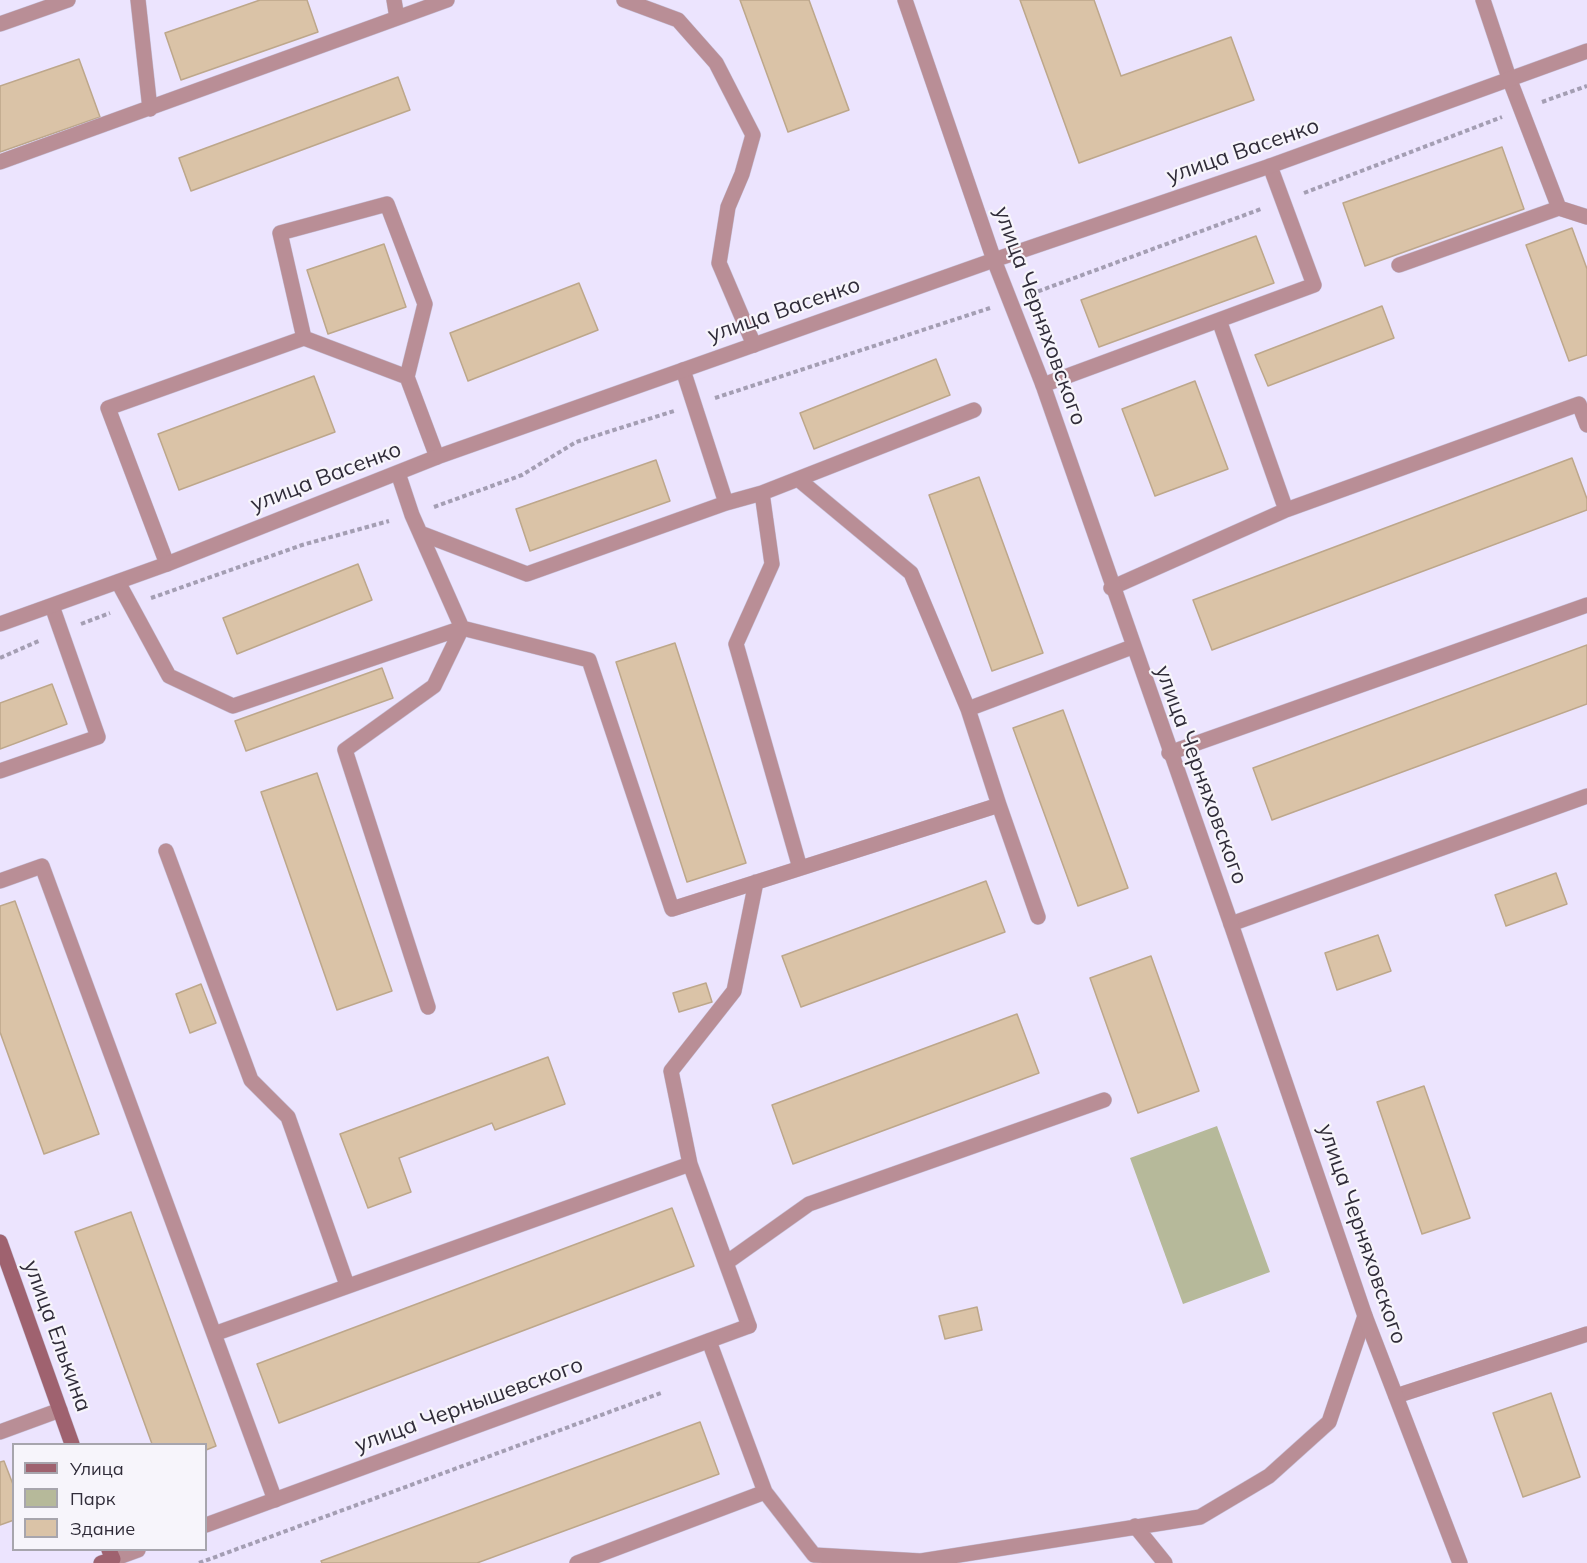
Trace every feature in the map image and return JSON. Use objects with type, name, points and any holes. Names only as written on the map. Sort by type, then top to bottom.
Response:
[{"type":"street","points":[[0,24],[68,0]]},
{"type":"street","points":[[138,0],[150,109]]},
{"type":"street","points":[[394,0],[398,18]]},
{"type":"street","points":[[0,162],[447,0]]},
{"type":"street","points":[[624,0],[678,20],[716,63],[753,135],[742,174],[728,207],[719,263],[754,345]]},
{"type":"street","name":"улица Черняховского","points":[[905,0],[994,260],[1043,385],[1365,1316],[1460,1563]]},
{"type":"street","points":[[1483,0],[1509,78],[1559,208]]},
{"type":"street","name":"улица Васенко","points":[[0,624],[167,564],[437,457],[994,260],[1270,166],[1587,51]]},
{"type":"street","points":[[1043,385],[1314,285],[1270,166]]},
{"type":"street","points":[[304,338],[280,232],[387,204],[425,304],[406,377],[437,457]]},
{"type":"street","points":[[1399,265],[1559,208],[1587,217]]},
{"type":"street","points":[[1219,321],[1286,510]]},
{"type":"street","points":[[167,564],[108,408],[304,338],[406,377]]},
{"type":"street","points":[[683,370],[726,503]]},
{"type":"street","points":[[1112,588],[1286,510],[1579,404],[1587,425]]},
{"type":"street","points":[[420,533],[528,574],[726,503],[762,493],[974,410]]},
{"type":"street","points":[[398,473],[412,515],[462,628],[434,686],[345,750],[428,1007]]},
{"type":"street","points":[[798,479],[911,573],[968,710],[1038,917]]},
{"type":"street","points":[[762,493],[772,564],[736,644],[800,868]]},
{"type":"street","points":[[118,582],[169,676],[233,706],[462,628],[590,660],[672,909],[999,805]]},
{"type":"street","points":[[1169,753],[1587,605]]},
{"type":"street","points":[[0,771],[98,737],[51,606]]},
{"type":"street","points":[[968,710],[1132,647]]},
{"type":"street","points":[[1231,924],[1587,796]]},
{"type":"street","points":[[166,851],[250,1080],[288,1117],[347,1285]]},
{"type":"street","points":[[0,881],[42,866],[275,1500]]},
{"type":"street","points":[[756,882],[734,991],[671,1071],[690,1164],[726,1263],[809,1204],[1104,1100]]},
{"type":"street","points":[[214,1334],[690,1164]]},
{"type":"street","name":"улица Елькина","points":[[0,1242],[72,1443]]},
{"type":"street","name":"улица Чернышевского","points":[[207,1525],[748,1326],[726,1263]]},
{"type":"street","points":[[709,1341],[765,1492],[814,1555],[921,1561],[1200,1516],[1269,1476],[1329,1422],[1365,1316]]},
{"type":"street","points":[[1396,1396],[1587,1334]]},
{"type":"street","points":[[0,1432],[60,1410]]},
{"type":"street","points":[[577,1563],[765,1492]]},
{"type":"street","points":[[1135,1526],[1166,1563]]},
{"type":"street","points":[[109,1559],[135,1551]]},
{"type":"path","points":[[0,658],[131,605],[302,545],[412,515],[522,475],[576,442],[1010,302],[1587,86]]},
{"type":"path","points":[[199,1563],[661,1394]]},
{"type":"green space","points":[[1217,1126],[1270,1272],[1183,1304],[1130,1158]]},
{"type":"building","points":[[260,0],[307,0],[318,32],[181,80],[165,33]]},
{"type":"building","points":[[740,0],[809,0],[849,110],[788,132]]},
{"type":"building","points":[[1020,0],[1094,0],[1121,76],[1231,37],[1254,100],[1079,163]]},
{"type":"building","points":[[79,59],[100,117],[0,152],[0,86]]},
{"type":"building","points":[[398,77],[410,110],[191,191],[179,158]]},
{"type":"building","points":[[1502,147],[1524,209],[1365,266],[1343,203]]},
{"type":"building","points":[[1572,228],[1587,269],[1587,355],[1569,361],[1526,245]]},
{"type":"building","points":[[1256,236],[1274,283],[1099,347],[1081,300]]},
{"type":"building","points":[[384,244],[406,307],[328,334],[307,270]]},
{"type":"building","points":[[579,283],[598,330],[468,381],[450,333]]},
{"type":"building","points":[[1382,306],[1394,338],[1268,386],[1255,355]]},
{"type":"building","points":[[936,359],[950,395],[814,449],[800,413]]},
{"type":"building","points":[[314,376],[335,432],[179,490],[158,434]]},
{"type":"building","points":[[1195,381],[1228,469],[1155,496],[1122,409]]},
{"type":"building","points":[[1572,458],[1587,499],[1587,510],[1212,650],[1193,600]]},
{"type":"building","points":[[656,460],[670,501],[530,551],[516,509]]},
{"type":"building","points":[[979,477],[1043,653],[992,671],[929,495]]},
{"type":"building","points":[[358,564],[372,600],[237,654],[223,618]]},
{"type":"building","points":[[675,643],[746,863],[687,882],[616,662]]},
{"type":"building","points":[[1587,645],[1587,704],[1272,820],[1253,768]]},
{"type":"building","points":[[382,668],[393,698],[246,751],[235,721]]},
{"type":"building","points":[[52,684],[67,724],[0,749],[0,703]]},
{"type":"building","points":[[1063,710],[1128,888],[1078,906],[1013,728]]},
{"type":"building","points":[[317,773],[392,991],[337,1010],[261,792]]},
{"type":"building","points":[[1556,873],[1567,904],[1506,926],[1495,895]]},
{"type":"building","points":[[986,881],[1005,932],[801,1007],[782,956]]},
{"type":"building","points":[[15,901],[99,1134],[44,1154],[0,1032],[0,906]]},
{"type":"building","points":[[1378,935],[1391,971],[1337,990],[1325,953]]},
{"type":"building","points":[[1151,956],[1199,1091],[1138,1113],[1090,978]]},
{"type":"building","points":[[706,983],[712,1002],[679,1012],[673,993]]},
{"type":"building","points":[[201,984],[216,1023],[190,1033],[176,994]]},
{"type":"building","points":[[1017,1014],[1039,1073],[793,1164],[772,1105]]},
{"type":"building","points":[[548,1057],[565,1104],[495,1130],[492,1123],[399,1158],[411,1192],[368,1208],[340,1134]]},
{"type":"building","points":[[1424,1086],[1470,1218],[1422,1234],[1377,1102]]},
{"type":"building","points":[[672,1208],[694,1266],[279,1423],[257,1364]]},
{"type":"building","points":[[131,1212],[216,1446],[207,1450],[207,1443],[152,1443],[75,1232]]},
{"type":"building","points":[[977,1307],[982,1330],[945,1339],[939,1316]]},
{"type":"building","points":[[1551,1393],[1580,1477],[1523,1497],[1493,1413]]},
{"type":"building","points":[[700,1422],[719,1474],[477,1563],[322,1563],[321,1561]]},
{"type":"building","points":[[4,1461],[12,1482],[12,1521],[0,1525],[0,1462]]}]
